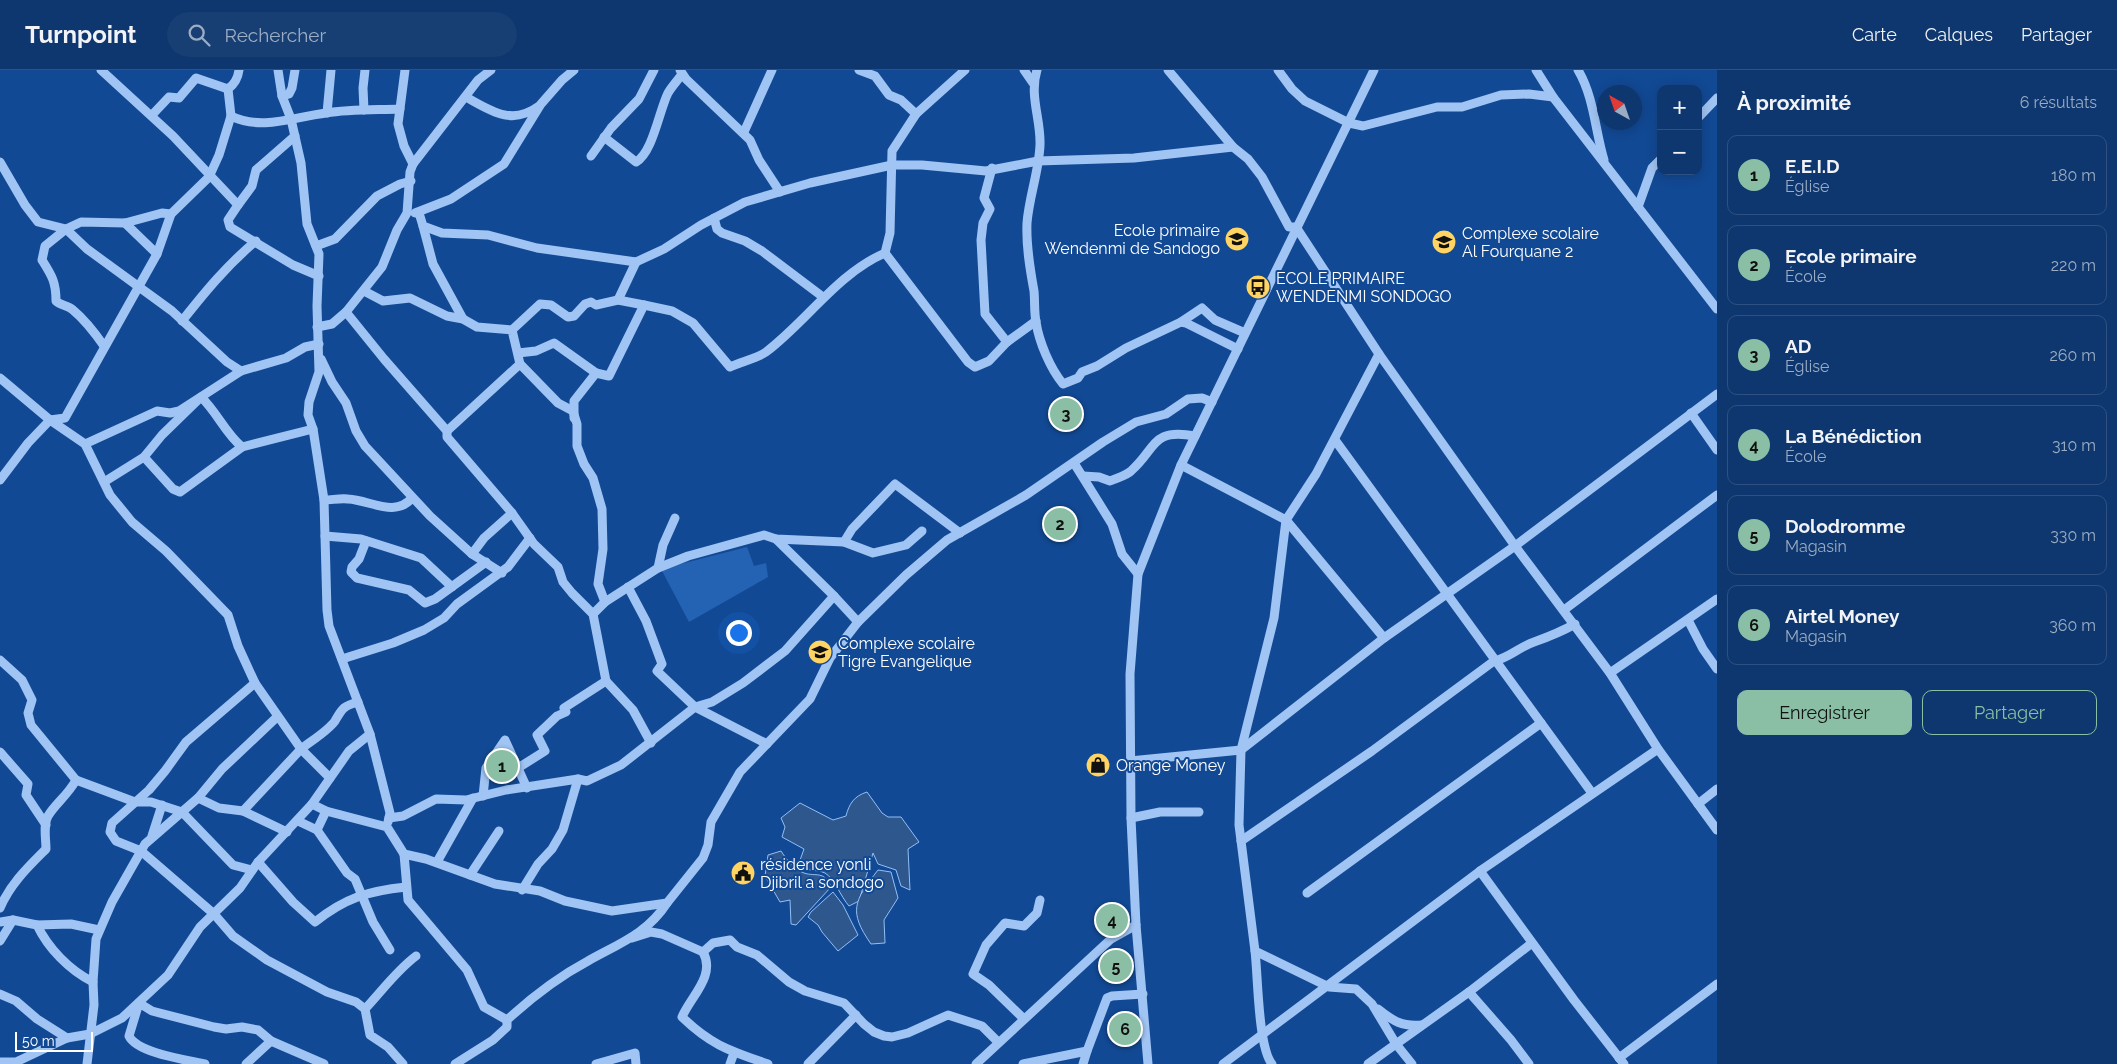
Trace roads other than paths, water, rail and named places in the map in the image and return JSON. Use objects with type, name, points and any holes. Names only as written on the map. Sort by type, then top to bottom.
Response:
[{"type":"street","points":[[102,70],[152,115],[209,177],[238,205]]},
{"type":"street","points":[[228,89],[234,85],[239,70]]},
{"type":"street","points":[[278,70],[282,96],[291,119],[301,163],[307,224],[316,246],[319,276],[317,326],[320,354],[324,367],[346,404],[356,431],[365,446],[412,498],[472,554],[502,573]]},
{"type":"street","points":[[282,96],[289,94],[295,70]]},
{"type":"street","points":[[327,113],[331,70]]},
{"type":"street","points":[[364,110],[363,88],[366,70]]},
{"type":"street","points":[[405,70],[398,124],[404,146],[413,164]]},
{"type":"street","points":[[317,326],[332,324],[346,312],[382,267],[397,230],[407,213],[411,181],[410,172],[413,164],[478,80],[491,70]]},
{"type":"street","points":[[407,213],[419,214],[468,190],[504,164],[542,104],[554,88],[574,70]]},
{"type":"street","points":[[591,156],[604,138],[639,99],[654,70]]},
{"type":"street","points":[[744,132],[772,70]]},
{"type":"street","points":[[859,70],[875,76],[889,95],[901,100],[916,114]]},
{"type":"street","points":[[364,291],[383,301],[410,298],[448,316],[463,319],[477,327],[512,330],[540,304],[551,305],[568,317],[574,316],[585,304],[591,302],[596,305],[618,300],[644,305],[672,311],[693,323],[730,367],[764,353],[823,297],[864,262],[885,252],[890,233],[892,151],[916,114],[965,70]]},
{"type":"street","points":[[1024,70],[1033,83]]},
{"type":"street","points":[[1037,70],[1033,83],[1033,100],[1040,130],[1038,161],[1027,225],[1028,258],[1036,306],[1036,321],[1043,345],[1063,384],[1078,378],[1082,372],[1098,366],[1126,348],[1181,322],[1202,308],[1215,320],[1245,333]]},
{"type":"street","points":[[1168,70],[1233,147],[1248,159],[1262,177],[1289,227],[1296,228],[1379,354],[1515,546],[1610,673],[1658,749],[1717,830]]},
{"type":"street","points":[[1278,70],[1292,89],[1305,101],[1349,124],[1363,126],[1437,107],[1462,107],[1501,95],[1529,94],[1553,97]]},
{"type":"street","points":[[1148,1064],[1136,925],[1130,818],[1130,674],[1138,574],[1181,465],[1374,70]]},
{"type":"street","points":[[1536,70],[1553,97],[1717,309]]},
{"type":"street","points":[[1578,70],[1584,79],[1606,165]]},
{"type":"street","points":[[604,138],[636,162],[640,160],[653,138],[658,118],[664,108],[668,93],[681,72],[744,132],[780,192]]},
{"type":"street","points":[[152,115],[169,97],[180,98],[196,78],[228,89]]},
{"type":"street","points":[[0,480],[28,443],[50,420],[65,418],[157,254],[171,214],[209,177],[219,155],[231,116],[228,89]]},
{"type":"street","points":[[466,97],[502,116],[519,116],[530,113],[542,104]]},
{"type":"street","points":[[1702,114],[1717,98]]},
{"type":"street","points":[[231,116],[244,122],[260,124],[327,113],[400,109]]},
{"type":"street","points":[[295,136],[256,170],[252,186],[228,220],[230,227],[293,265],[319,276]]},
{"type":"street","points":[[423,226],[442,234],[488,235],[537,248],[636,262],[664,249],[714,218],[745,202],[810,183],[892,165],[922,165],[986,171],[992,168],[1038,161],[1134,158],[1233,147]]},
{"type":"street","points":[[0,162],[26,206],[38,222],[66,229],[87,249],[172,310],[226,362],[241,371]]},
{"type":"street","points":[[1638,207],[1652,168],[1657,163]]},
{"type":"street","points":[[992,168],[984,198],[990,209],[983,223],[982,284],[985,314],[1007,342]]},
{"type":"street","points":[[316,246],[334,238],[377,196],[400,184],[411,181]]},
{"type":"street","points":[[104,346],[93,330],[71,308],[61,306],[56,301],[57,290],[54,279],[42,260],[45,246],[66,229],[80,222],[125,223],[162,213],[171,214]]},
{"type":"street","points":[[419,214],[433,264],[463,319]]},
{"type":"street","points":[[714,218],[717,229],[722,233],[745,241],[762,251],[823,297]]},
{"type":"street","points":[[125,223],[157,254]]},
{"type":"street","points":[[182,321],[212,283],[256,241]]},
{"type":"street","points":[[885,252],[968,362],[975,368],[989,362],[1007,342],[1036,321]]},
{"type":"street","points":[[618,300],[636,262]]},
{"type":"street","points":[[518,353],[536,351],[554,343],[596,373],[609,376],[644,305]]},
{"type":"street","points":[[346,312],[384,359],[447,430],[447,437],[512,513],[545,557],[558,567],[563,582],[593,614],[606,681],[633,710],[651,744]]},
{"type":"street","points":[[1181,322],[1238,349]]},
{"type":"street","points":[[512,330],[520,364],[558,403],[573,411],[578,428],[577,446],[584,464],[593,478],[602,509],[603,549],[598,584],[599,592],[605,602]]},
{"type":"street","points":[[85,444],[157,412],[170,413],[179,410],[241,371],[286,358],[305,347],[319,344]]},
{"type":"street","points":[[320,354],[318,372],[309,402],[308,415],[313,429],[324,500],[324,569],[329,626],[370,734],[384,784],[388,822],[404,854],[408,900],[467,970],[484,1007],[507,1020]]},
{"type":"street","points":[[1272,1064],[1267,1058],[1263,1035],[1256,951],[1238,825],[1241,750],[1274,618],[1286,520],[1316,474],[1379,354]]},
{"type":"street","points":[[447,430],[520,364]]},
{"type":"street","points":[[574,418],[574,401],[596,373]]},
{"type":"street","points":[[0,378],[50,420],[85,444],[110,495],[132,522],[166,551],[228,615],[238,646],[255,683],[301,749],[330,778]]},
{"type":"street","points":[[1130,762],[1241,750],[1384,638],[1447,596],[1717,394]]},
{"type":"street","points":[[201,397],[210,406],[231,437],[242,447]]},
{"type":"street","points":[[104,482],[144,457],[162,435],[201,397]]},
{"type":"street","points":[[455,1064],[493,1040],[507,1027],[507,1020],[529,1000],[559,978],[632,938],[658,918],[667,903],[703,858],[708,845],[711,822],[740,772],[810,699],[830,658],[858,622],[906,575],[947,540],[1026,495],[1136,422],[1166,414],[1188,399],[1202,398],[1212,402]]},
{"type":"street","points":[[1690,413],[1717,450]]},
{"type":"street","points":[[144,457],[173,489],[180,492],[242,447],[313,429]]},
{"type":"street","points":[[1083,476],[1099,477],[1110,481],[1130,472],[1156,440],[1177,433],[1195,436]]},
{"type":"street","points":[[1335,440],[1494,661],[1592,793]]},
{"type":"street","points":[[1074,463],[1112,524],[1122,554],[1138,574]]},
{"type":"street","points":[[1181,465],[1286,520],[1384,638]]},
{"type":"street","points":[[844,542],[852,529],[896,484],[960,532]]},
{"type":"street","points":[[1564,610],[1717,495]]},
{"type":"street","points":[[324,500],[346,498],[392,508],[406,504],[412,498]]},
{"type":"street","points":[[472,554],[484,538],[512,513]]},
{"type":"street","points":[[658,568],[663,544],[675,518]]},
{"type":"street","points":[[593,614],[605,602],[658,568],[688,556],[764,535],[776,539],[844,542],[873,553],[884,552],[906,545],[922,531]]},
{"type":"street","points":[[325,536],[384,544],[421,558],[452,587]]},
{"type":"street","points":[[342,659],[393,643],[424,630],[444,618],[457,604],[502,573],[530,538]]},
{"type":"street","points":[[776,539],[858,622]]},
{"type":"street","points":[[366,541],[359,559],[352,567],[352,572],[357,578],[409,590],[425,603],[435,599],[486,562]]},
{"type":"street","points":[[628,587],[646,621],[662,664],[657,671],[695,707],[767,744]]},
{"type":"street","points":[[312,804],[326,811],[388,822],[436,799],[466,800],[578,779],[587,781],[598,777],[621,765],[651,744],[695,707],[724,696],[779,656],[834,596]]},
{"type":"street","points":[[1610,673],[1717,599]]},
{"type":"street","points":[[1688,620],[1703,649],[1717,669]]},
{"type":"street","points":[[1241,841],[1372,751],[1494,661],[1503,659],[1534,642],[1557,635],[1575,624]]},
{"type":"street","points":[[0,660],[22,680],[32,700],[28,713],[31,725],[76,780],[135,802],[162,805],[182,812],[232,865],[252,870]]},
{"type":"street","points":[[518,768],[545,751],[538,735],[550,722],[566,712],[564,708],[606,681]]},
{"type":"street","points":[[255,683],[186,742],[165,772],[112,823],[110,832],[116,841],[141,851],[214,914],[232,936],[267,960],[326,992],[356,1002],[365,1009],[370,1035],[388,1047],[403,1064]]},
{"type":"street","points":[[243,810],[301,749],[335,720],[339,712],[348,705],[358,702]]},
{"type":"street","points":[[87,1064],[94,1005],[93,982],[98,930],[141,851],[152,836],[198,798],[222,768],[277,717]]},
{"type":"street","points":[[1307,892],[1540,723]]},
{"type":"street","points":[[0,1062],[16,1062],[67,1038],[90,1034],[122,1018],[139,1003],[168,975],[195,933],[240,888],[258,862],[298,821],[349,751],[370,734]]},
{"type":"street","points":[[482,796],[486,768],[505,740],[527,788]]},
{"type":"street","points":[[1223,1064],[1329,987],[1480,871],[1658,749]]},
{"type":"street","points":[[0,752],[28,784],[26,795],[46,825]]},
{"type":"street","points":[[522,890],[538,864],[552,849],[563,830],[578,779]]},
{"type":"street","points":[[0,908],[5,896],[19,876],[46,849],[48,816],[67,796],[76,780]]},
{"type":"street","points":[[1698,804],[1717,789]]},
{"type":"street","points":[[198,798],[219,808],[243,810],[287,832]]},
{"type":"street","points":[[437,862],[473,798]]},
{"type":"street","points":[[152,836],[162,805]]},
{"type":"street","points":[[318,830],[326,811]]},
{"type":"street","points":[[1130,818],[1160,812],[1199,812]]},
{"type":"street","points":[[298,821],[318,830],[347,873],[355,879],[360,895],[390,950]]},
{"type":"street","points":[[470,876],[499,831]]},
{"type":"street","points":[[404,854],[412,854],[437,862],[470,876],[522,890],[540,891],[565,901],[612,911],[667,903]]},
{"type":"street","points":[[258,862],[293,902],[315,922],[334,907],[360,895],[406,887]]},
{"type":"street","points":[[1480,871],[1622,1061],[1717,984]]},
{"type":"street","points":[[1024,1019],[989,985],[973,974],[986,945],[1005,923],[1024,926],[1037,913],[1040,900]]},
{"type":"street","points":[[0,922],[13,920],[36,925],[71,924],[98,930]]},
{"type":"street","points":[[0,941],[13,920]]},
{"type":"street","points":[[36,925],[46,941],[65,962],[93,982]]},
{"type":"street","points":[[976,1064],[1111,940],[1136,925]]},
{"type":"street","points":[[632,938],[651,932],[662,934],[703,952]]},
{"type":"street","points":[[703,952],[713,942],[730,940],[737,947],[757,954],[789,982],[805,991],[844,1003],[874,1032],[892,1036],[920,1029],[948,1015],[982,1026],[998,1042]]},
{"type":"street","points":[[1368,1064],[1470,992],[1532,943]]},
{"type":"street","points":[[1256,951],[1286,968],[1329,987],[1356,989],[1395,1022],[1411,1026],[1424,1024]]},
{"type":"street","points":[[703,952],[707,967],[701,987],[686,1007],[682,1017],[704,1038],[734,1052],[768,1064]]},
{"type":"street","points":[[365,1009],[388,985],[399,970],[416,956]]},
{"type":"street","points":[[1470,992],[1512,1040],[1529,1064]]},
{"type":"street","points":[[0,994],[16,1001],[67,1038]]},
{"type":"street","points":[[1023,1064],[1086,1060],[1107,998],[1143,994]]},
{"type":"street","points":[[139,1003],[152,1011],[226,1030],[242,1027],[258,1030],[271,1041],[324,1064]]},
{"type":"street","points":[[139,1003],[129,1036],[131,1040],[153,1052],[205,1064]]},
{"type":"street","points":[[1372,1004],[1396,1044],[1412,1064]]},
{"type":"street","points":[[808,1064],[856,1015]]},
{"type":"street","points":[[246,1064],[271,1041]]},
{"type":"street","points":[[730,1064],[734,1052]]},
{"type":"street","points":[[596,1064],[636,1053],[636,1064]]},
{"type":"place","name":"Ecole primaire Wendenmi de Sandogo","points":[[1237,239]]},
{"type":"place","name":"Complexe scolaire Al Fourquane 2","points":[[1444,242]]},
{"type":"place","name":"ECOLE PRIMAIRE WENDENMI SONDOGO","points":[[1258,287]]},
{"type":"place","name":"AD","points":[[1066,414]]},
{"type":"place","name":"Ecole primaire","points":[[1060,524]]},
{"type":"place","name":"Complexe scolaire Tigre Evangelique","points":[[820,652]]},
{"type":"place","name":"Orange Money","points":[[1098,765]]},
{"type":"place","name":"E.E.I.D","points":[[502,766]]},
{"type":"place","name":"résidence yonli Djibril a sondogo","points":[[743,873]]},
{"type":"place","name":"La Bénédiction","points":[[1112,920]]},
{"type":"place","name":"Dolodromme","points":[[1116,966]]},
{"type":"place","name":"Airtel Money","points":[[1125,1029]]}]
